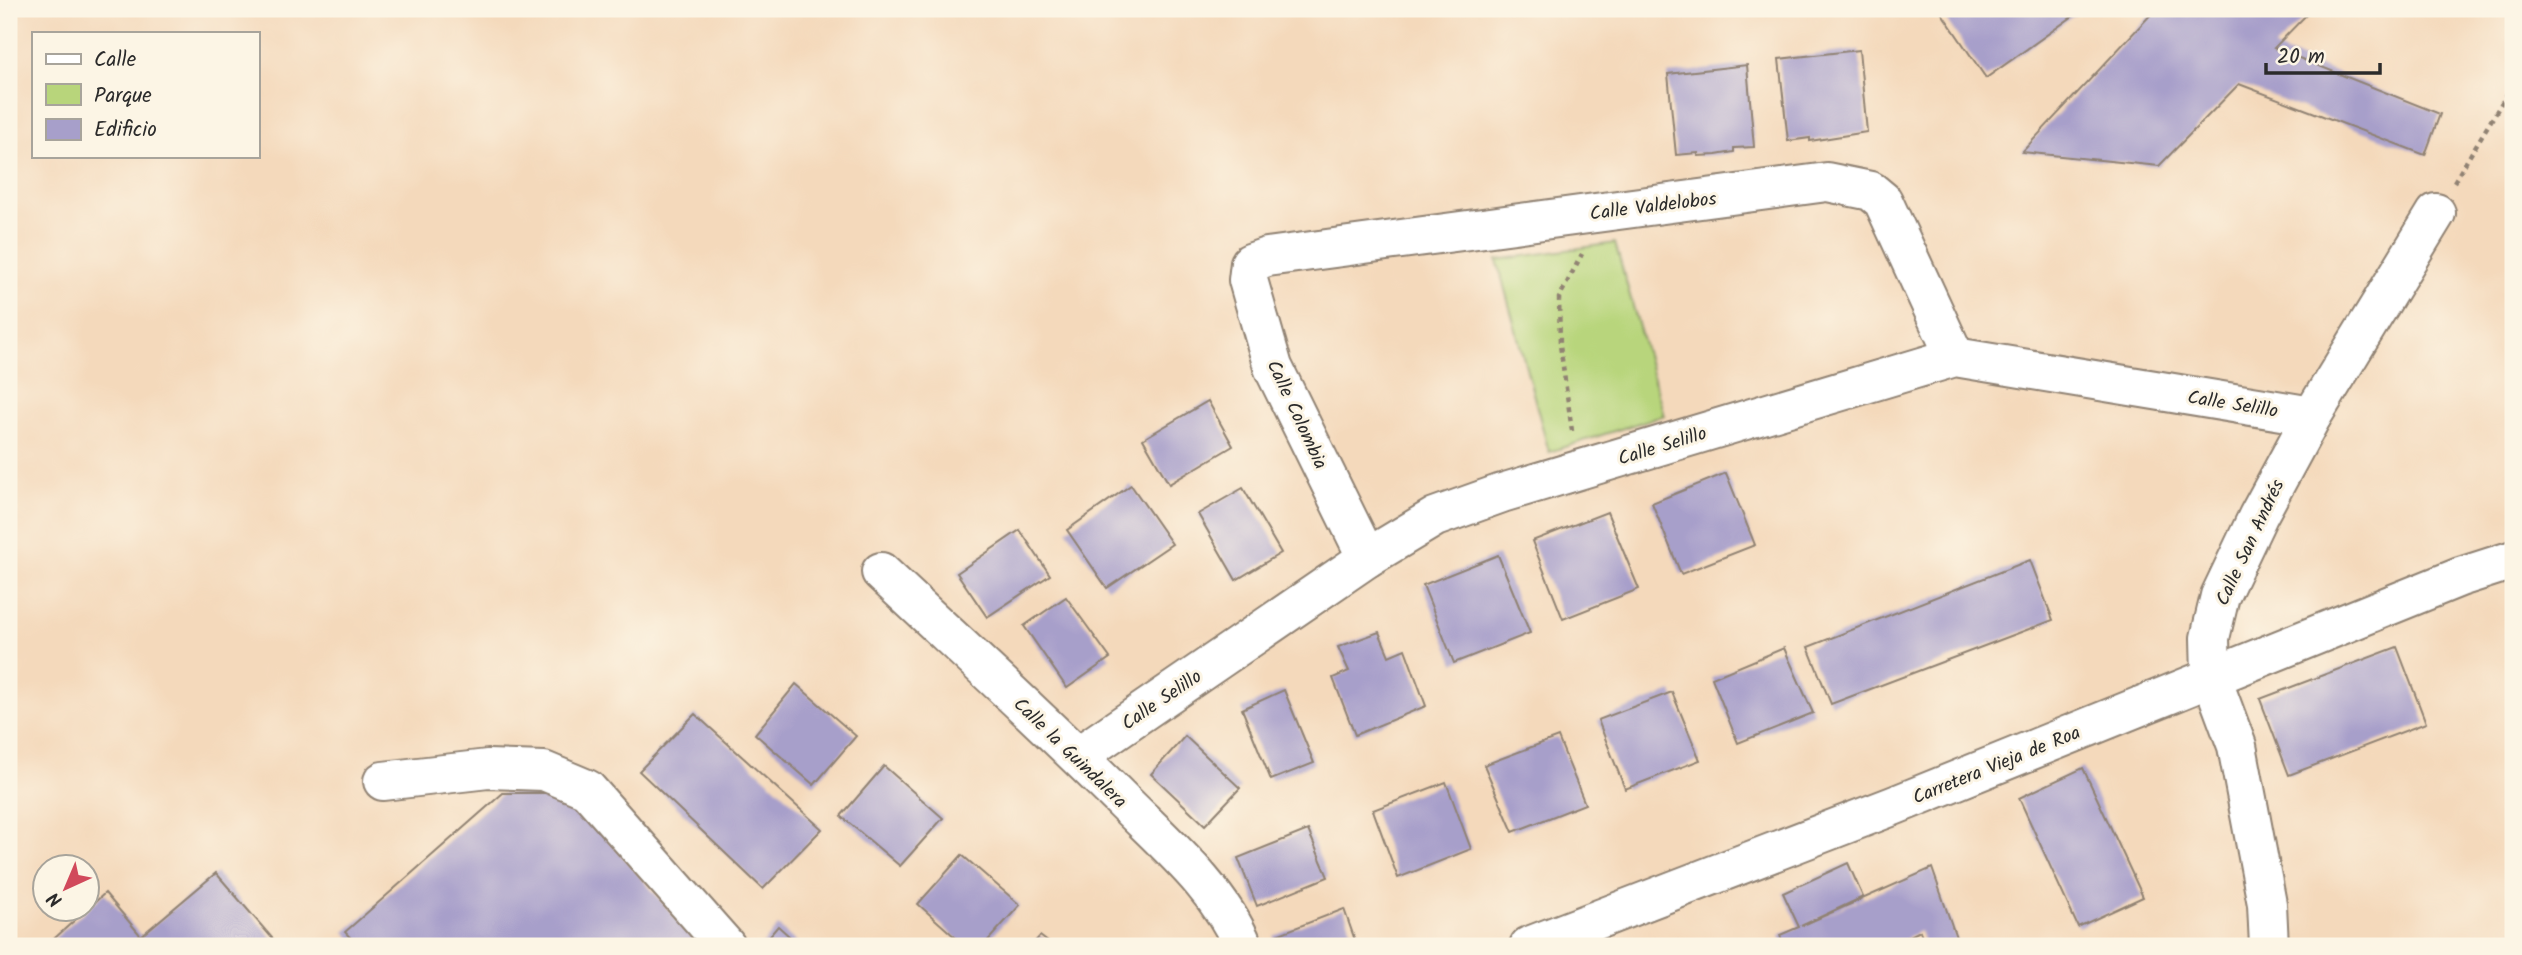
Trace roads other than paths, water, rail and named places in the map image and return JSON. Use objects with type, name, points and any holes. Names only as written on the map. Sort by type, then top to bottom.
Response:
[{"type":"street","name":"Calle Valdelobos","points":[[1250,263],[1267,257],[1827,182],[1871,191],[1883,201],[1955,357]]},
{"type":"street","name":"Calle San Andrés","points":[[2269,946],[2267,904],[2237,746],[2211,676],[2210,638],[2220,596],[2258,516],[2312,416],[2436,213]]},
{"type":"street","name":"Calle Colombia","points":[[1250,263],[1248,280],[1273,368],[1367,558]]},
{"type":"street","name":"Calle Selillo","points":[[1078,756],[1367,558],[1435,517],[1579,470],[1955,357],[2312,416]]},
{"type":"street","name":"Carretera Vieja de Roa","points":[[2460,577],[2513,548]]},
{"type":"street","name":"Carretera Vieja de Roa","points":[[1529,946],[1880,811],[2460,577],[2513,560]]},
{"type":"street","name":"Calle la Guindalera","points":[[881,572],[1078,756],[1191,869],[1234,925],[1243,946]]},
{"type":"street","points":[[383,781],[488,769],[544,771],[587,789],[726,946]]}]
